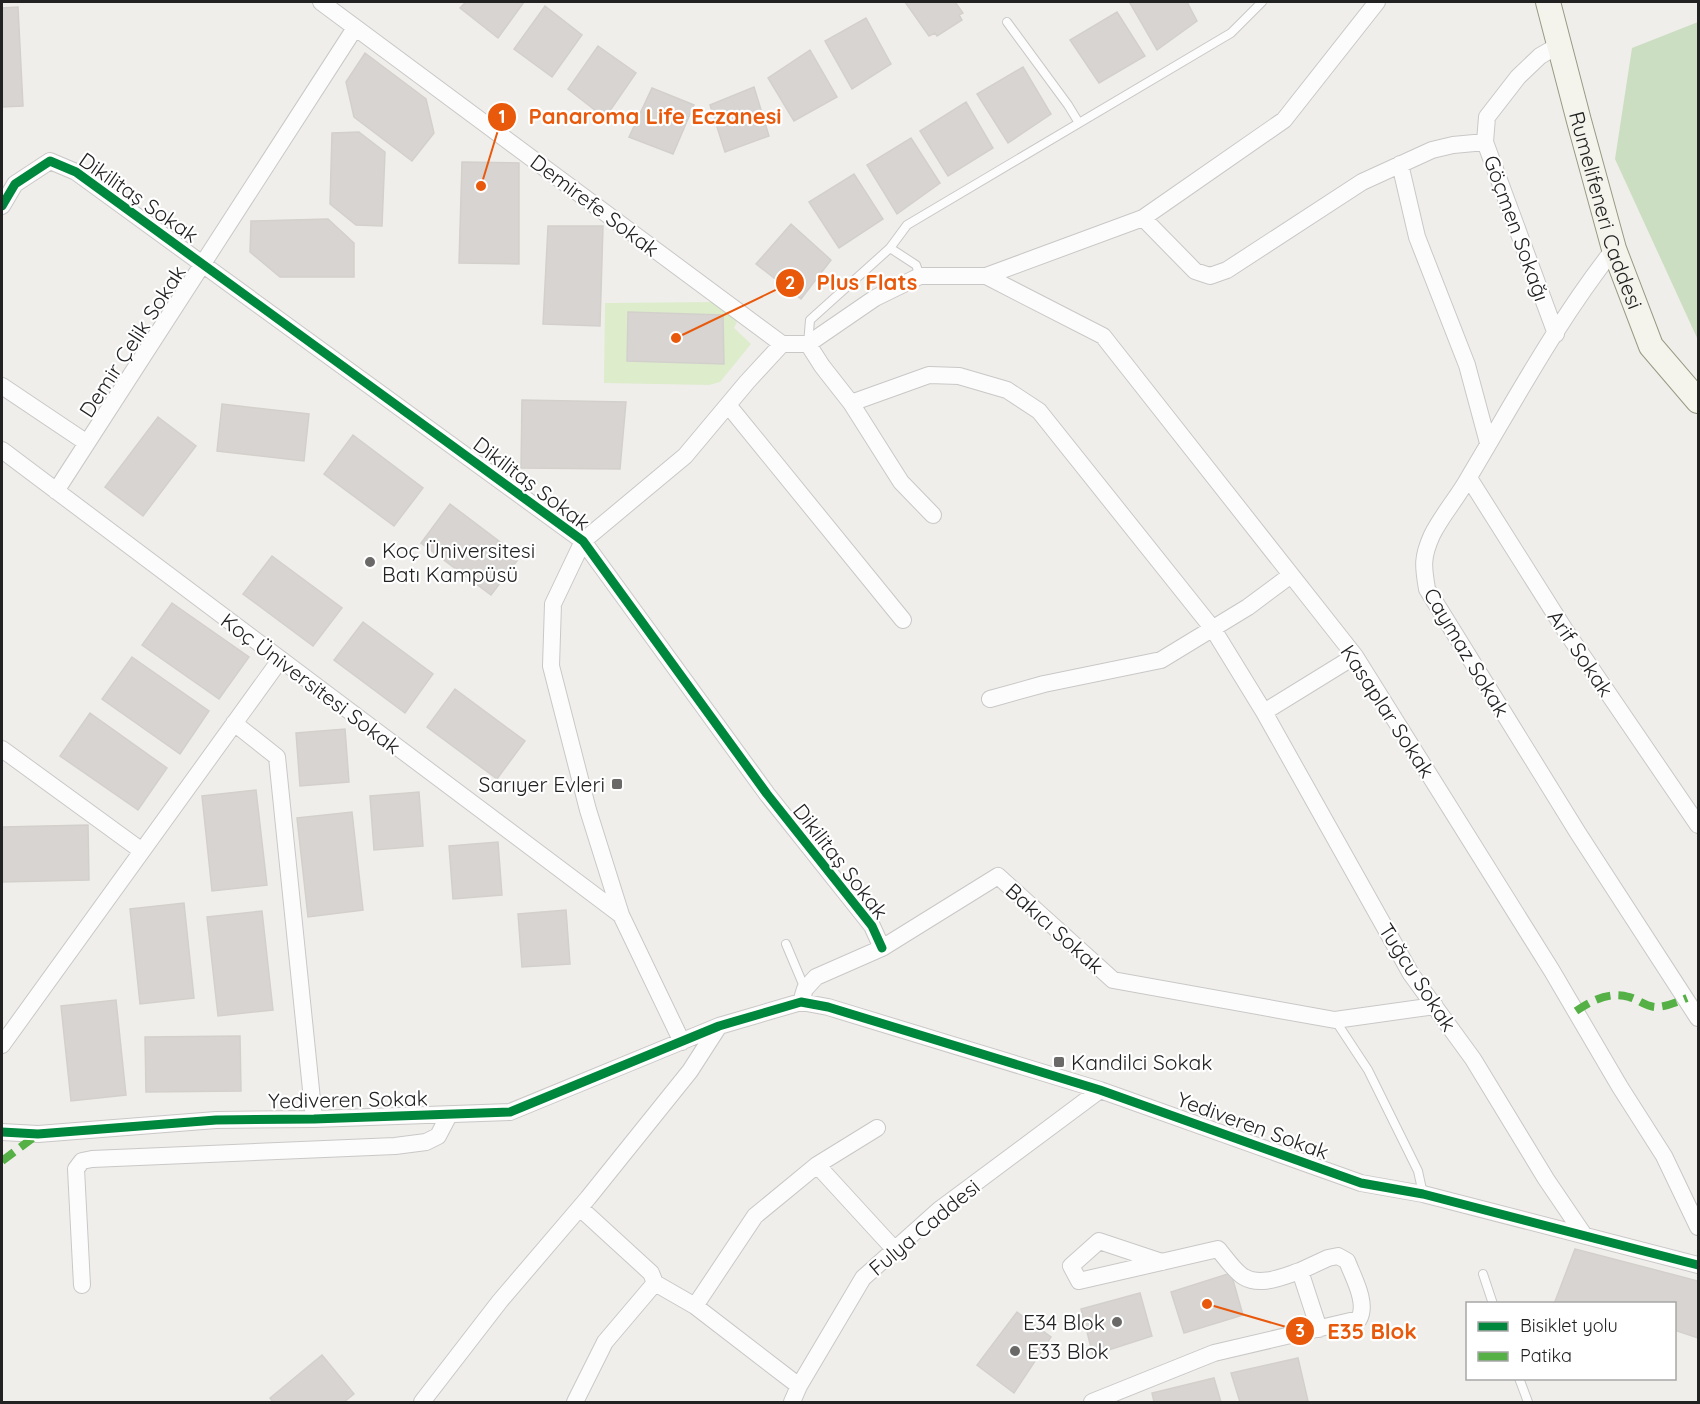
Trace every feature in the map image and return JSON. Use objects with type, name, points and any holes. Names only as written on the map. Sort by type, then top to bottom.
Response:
[{"type":"street","name":"Demirefe Sokak","points":[[321,2],[782,344]]},
{"type":"street","points":[[682,1042],[621,915],[588,810],[551,666],[553,604],[583,541],[686,456],[782,344],[808,344],[874,298],[920,276],[986,276],[1143,218],[1284,120],[1377,2]]},
{"type":"street","name":"Rumelifeneri Caddesi","points":[[1548,2],[1614,249],[1651,346],[1698,401]]},
{"type":"street","name":"Demir Çelik Sokak","points":[[56,491],[355,28]]},
{"type":"street","name":"Göçmen Sokağı","points":[[1556,334],[1485,142],[1487,117],[1518,77],[1540,56],[1560,45]]},
{"type":"street","points":[[1143,218],[1195,271],[1210,276],[1227,270],[1362,183],[1400,164],[1432,150],[1453,145],[1485,142]]},
{"type":"street","name":"Dikilitaş Sokak","points":[[2,206],[15,184],[50,161],[76,172],[583,541],[767,794],[872,926],[882,948]]},
{"type":"street","points":[[1400,164],[1417,237],[1467,365],[1488,443]]},
{"type":"street","name":"Caymaz Sokak","points":[[1614,249],[1587,284],[1432,535],[1423,564],[1426,589],[1578,833],[1698,1018]]},
{"type":"street","name":"Kasaplar Sokak","points":[[986,276],[1103,336],[1355,656],[1552,971],[1620,1087],[1664,1156],[1698,1227]]},
{"type":"street","points":[[808,344],[851,403],[901,482],[933,515]]},
{"type":"street","name":"Tuğcu Sokak","points":[[851,403],[928,375],[959,376],[1007,390],[1039,411],[1213,629],[1264,712],[1411,974],[1473,1059],[1546,1179],[1584,1235]]},
{"type":"street","points":[[2,386],[87,443]]},
{"type":"street","points":[[728,405],[903,620]]},
{"type":"street","name":"Koç Üniversitesi Sokak","points":[[2,450],[621,915]]},
{"type":"street","name":"Arif Sokak","points":[[1469,478],[1565,630],[1698,825]]},
{"type":"street","points":[[990,699],[1044,684],[1161,660],[1248,607],[1291,575]]},
{"type":"street","points":[[1264,712],[1355,656]]},
{"type":"street","points":[[2,1045],[280,660]]},
{"type":"street","points":[[234,723],[277,757],[314,1119]]},
{"type":"street","points":[[2,749],[142,851]]},
{"type":"street","name":"Bakıcı Sokak","points":[[882,948],[998,876],[1113,980],[1335,1020]]},
{"type":"street","points":[[803,996],[816,977],[882,948]]},
{"type":"street","name":"Yediveren Sokak","points":[[2,1132],[38,1134],[216,1120],[510,1112],[719,1026],[803,996],[828,1007],[1100,1090],[1361,1183],[1423,1194],[1698,1265]]},
{"type":"street","points":[[1335,1020],[1435,1006]]},
{"type":"street","points":[[422,1402],[500,1301],[580,1208],[690,1071],[719,1026]]},
{"type":"street","name":"Fulya Caddesi","points":[[792,1402],[799,1386],[864,1278],[939,1210],[1100,1090]]},
{"type":"street","points":[[82,1285],[76,1169],[82,1161],[395,1146],[426,1142],[438,1136],[449,1114]]},
{"type":"street","points":[[695,1306],[755,1216],[817,1165],[877,1128]]},
{"type":"street","points":[[817,1165],[895,1250]]},
{"type":"street","points":[[580,1208],[651,1274],[655,1283],[695,1306],[799,1386]]},
{"type":"street","points":[[1092,1402],[1214,1353],[1319,1329],[1359,1318],[1362,1314],[1363,1305],[1347,1261],[1338,1256],[1328,1258],[1300,1271],[1259,1281],[1244,1277],[1218,1249],[1162,1262],[1078,1281],[1071,1266],[1099,1241],[1162,1262]]},
{"type":"street","points":[[1300,1271],[1319,1329]]},
{"type":"street","points":[[575,1402],[606,1342],[655,1283]]},
{"type":"lane","points":[[808,344],[810,320],[890,248],[907,225],[1231,33],[1262,2]]},
{"type":"lane","points":[[1007,22],[1079,123]]},
{"type":"lane","points":[[890,248],[915,265],[920,276]]},
{"type":"lane","points":[[786,944],[803,996]]},
{"type":"lane","points":[[1335,1020],[1368,1070],[1418,1171],[1423,1194]]},
{"type":"lane","points":[[1483,1274],[1492,1302]]},
{"type":"lane","points":[[1520,1380],[1528,1402]]},
{"type":"green space","points":[[1698,22],[1698,340],[1615,159],[1632,48]]},
{"type":"green space","points":[[714,302],[737,322],[734,328],[751,344],[720,382],[709,385],[604,383],[605,303]]},
{"type":"building","points":[[466,2],[524,2],[498,38],[460,8]]},
{"type":"building","points":[[905,2],[955,2],[963,13],[959,15],[962,20],[937,36],[935,33],[929,36]]},
{"type":"building","points":[[1187,2],[1197,21],[1157,50],[1130,3]]},
{"type":"building","points":[[545,6],[582,35],[552,77],[514,49]]},
{"type":"building","points":[[18,7],[23,106],[2,107],[2,8]]},
{"type":"building","points":[[1117,12],[1145,56],[1099,83],[1070,40]]},
{"type":"building","points":[[866,18],[891,64],[852,89],[825,41]]},
{"type":"building","points":[[598,46],[636,73],[605,118],[568,89]]},
{"type":"building","points":[[810,50],[837,97],[794,121],[768,78]]},
{"type":"building","points":[[365,53],[426,99],[434,133],[412,161],[354,117],[346,82]]},
{"type":"building","points":[[1023,67],[1051,114],[1008,143],[977,94]]},
{"type":"building","points":[[754,87],[769,136],[725,152],[710,105]]},
{"type":"building","points":[[652,88],[694,105],[673,154],[629,137]]},
{"type":"building","points":[[966,102],[993,148],[948,176],[920,131]]},
{"type":"building","points":[[359,132],[385,152],[382,226],[356,225],[330,204],[332,133]]},
{"type":"building","points":[[911,138],[940,183],[897,214],[867,165]]},
{"type":"building","points":[[462,162],[519,163],[519,264],[459,263]]},
{"type":"building","points":[[854,174],[883,219],[839,248],[809,202]]},
{"type":"building","points":[[328,219],[354,243],[354,277],[280,277],[250,252],[251,221]]},
{"type":"building","points":[[791,224],[831,260],[801,299],[756,264]]},
{"type":"building","points":[[548,226],[603,226],[600,326],[543,324]]},
{"type":"building","points":[[628,312],[723,315],[724,364],[627,361]]},
{"type":"building","points":[[522,400],[626,402],[620,469],[521,468]]},
{"type":"building","points":[[222,404],[309,414],[304,461],[217,451]]},
{"type":"building","points":[[158,417],[196,446],[143,516],[105,487]]},
{"type":"building","points":[[353,435],[423,488],[394,526],[324,474]]},
{"type":"building","points":[[450,504],[520,557],[491,595],[421,543]]},
{"type":"building","points":[[272,556],[342,608],[313,646],[243,594]]},
{"type":"building","points":[[172,603],[249,657],[219,699],[142,645]]},
{"type":"building","points":[[363,622],[433,674],[405,713],[334,660]]},
{"type":"building","points":[[132,657],[209,711],[180,754],[102,699]]},
{"type":"building","points":[[455,689],[525,741],[497,779],[427,727]]},
{"type":"building","points":[[90,713],[167,768],[138,810],[60,756]]},
{"type":"building","points":[[345,729],[349,782],[300,786],[296,733]]},
{"type":"building","points":[[256,790],[267,885],[212,891],[202,796]]},
{"type":"building","points":[[419,792],[423,846],[374,850],[370,796]]},
{"type":"building","points":[[352,812],[363,910],[308,917],[297,818]]},
{"type":"building","points":[[88,825],[89,880],[2,882],[2,827]]},
{"type":"building","points":[[498,842],[502,895],[453,899],[449,846]]},
{"type":"building","points":[[184,903],[194,998],[140,1004],[130,909]]},
{"type":"building","points":[[566,910],[570,964],[522,967],[518,914]]},
{"type":"building","points":[[262,911],[273,1010],[218,1016],[207,917]]},
{"type":"building","points":[[116,1000],[126,1095],[71,1101],[61,1006]]},
{"type":"building","points":[[240,1036],[241,1091],[146,1092],[145,1037]]},
{"type":"building","points":[[1575,1249],[1698,1281],[1698,1338],[1676,1331],[1676,1302],[1555,1302]]},
{"type":"building","points":[[1231,1273],[1243,1315],[1184,1333],[1171,1292]]},
{"type":"building","name":"E34 Blok","points":[[1140,1293],[1152,1336],[1093,1355],[1081,1309]]},
{"type":"building","name":"E33 Blok","points":[[1017,1312],[1051,1337],[1014,1393],[977,1365]]},
{"type":"building","points":[[322,1355],[354,1394],[344,1402],[273,1402],[270,1398]]},
{"type":"building","points":[[1298,1358],[1308,1401],[1240,1402],[1231,1373]]},
{"type":"building","points":[[1214,1378],[1221,1402],[1154,1402],[1152,1393]]},
{"type":"marked path","points":[[1576,1011],[1594,1001],[1614,995],[1629,997],[1655,1007],[1687,998]]},
{"type":"marked path","points":[[2,1161],[38,1134]]},
{"type":"cycle path","points":[[2,206],[15,184],[50,161],[76,172],[583,541],[767,794],[872,926],[882,948]]},
{"type":"cycle path","points":[[2,1132],[38,1134],[216,1120],[510,1112],[719,1026],[801,1002],[828,1007],[1100,1090],[1361,1183],[1423,1194],[1698,1265]]},
{"type":"place","name":"Panaroma Life Eczanesi","points":[[481,186]]},
{"type":"place","name":"Plus Flats","points":[[676,338]]},
{"type":"place","name":"Koç Üniversitesi Batı Kampüsü","points":[[370,562]]},
{"type":"place","name":"Sarıyer Evleri","points":[[617,784]]},
{"type":"place","name":"Kandilci Sokak","points":[[1059,1062]]},
{"type":"place","name":"E35 Blok","points":[[1207,1304]]},
{"type":"place","name":"E34 Blok","points":[[1117,1322]]},
{"type":"place","name":"E33 Blok","points":[[1015,1351]]}]
